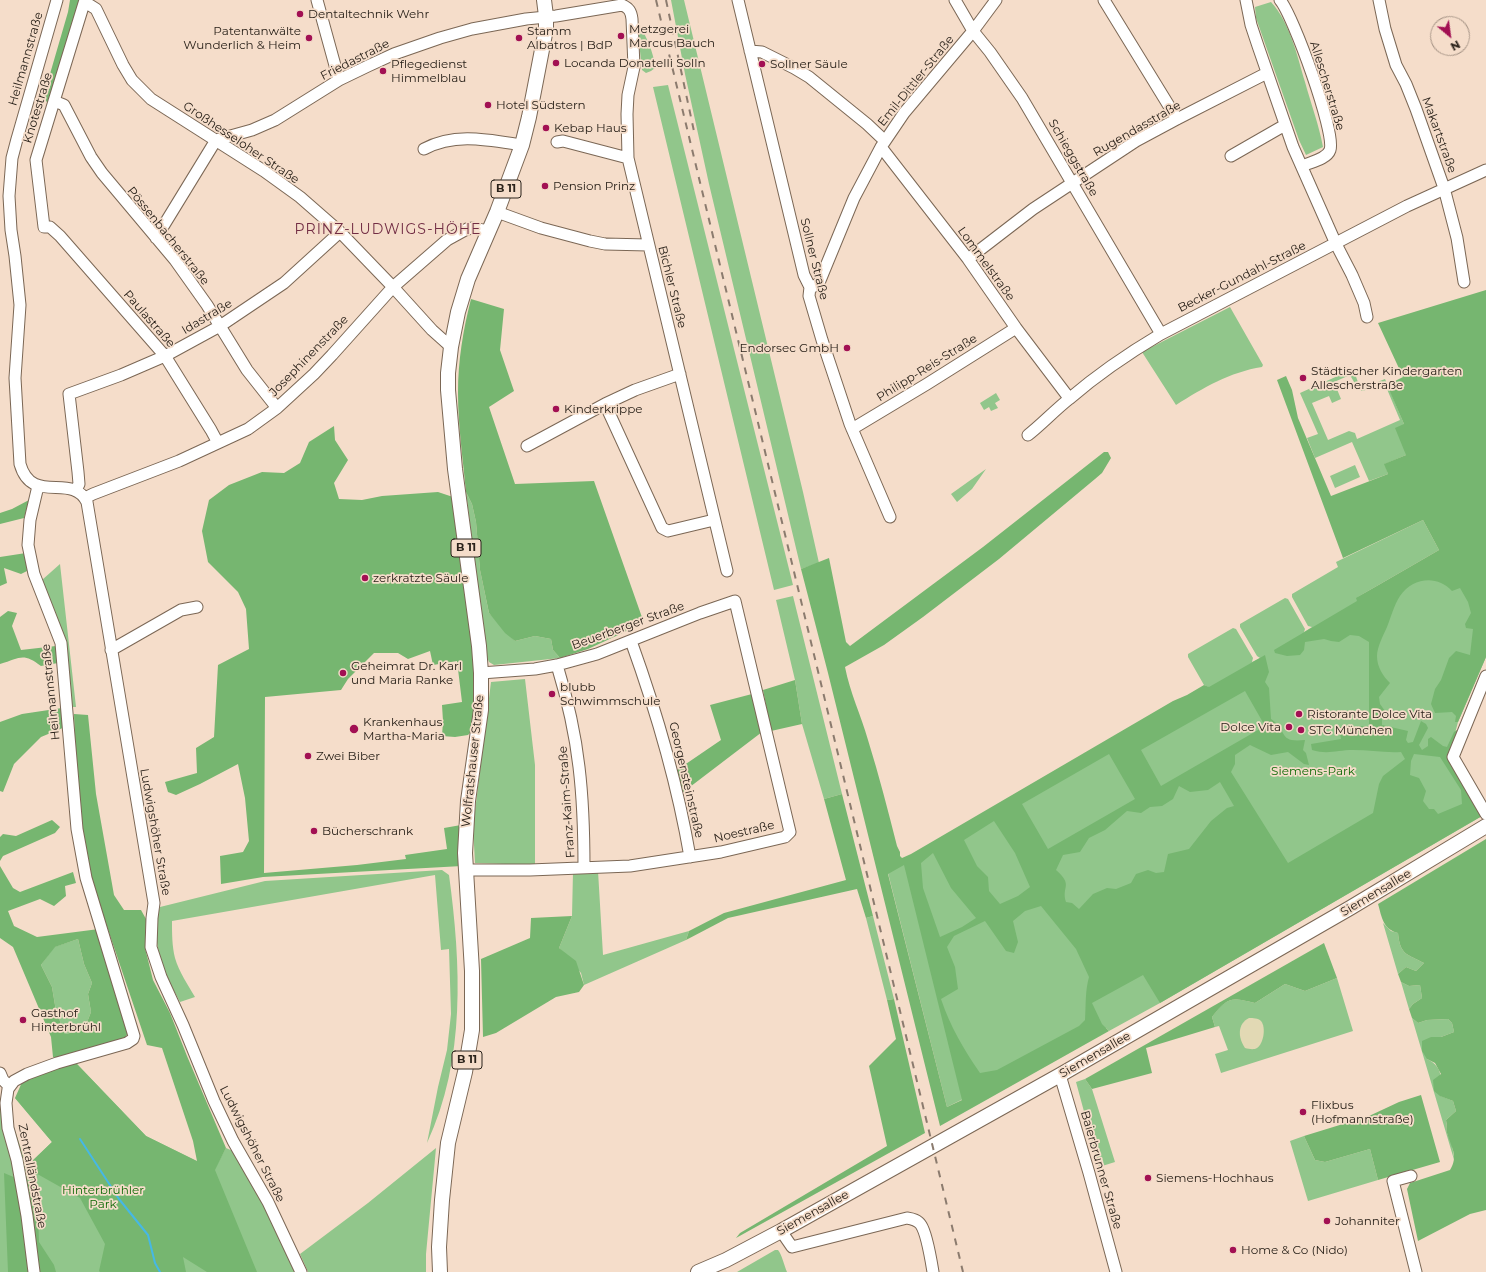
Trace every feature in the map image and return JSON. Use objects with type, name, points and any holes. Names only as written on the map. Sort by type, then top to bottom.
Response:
[{"type":"main road","name":"Wolfratshauser Straße","points":[[440,1272],[439,1247],[448,1143],[472,1030],[472,971],[465,853],[468,801],[481,710],[481,673],[478,638],[455,469],[448,390],[448,373],[451,346],[458,312],[468,279],[497,212],[522,146],[545,33],[546,16],[544,0]]},
{"type":"main road","name":"Siemensallee","points":[[698,1272],[726,1260],[1060,1075],[1243,971],[1486,826]]},
{"type":"street","name":"Heilmannstraße","points":[[9,1086],[20,1077],[57,1063],[127,1043],[133,1039],[134,1036],[86,878],[77,829],[61,643],[34,574],[28,545],[30,520],[38,486],[29,481],[22,471],[18,455],[15,378],[20,305],[10,218],[9,196],[11,168],[16,145],[57,0]]},
{"type":"street","points":[[317,0],[340,80]]},
{"type":"street","name":"Sollner Straße","points":[[738,0],[804,275],[810,287],[809,296],[852,429],[890,517]]},
{"type":"street","name":"Schieggstraße","points":[[954,0],[973,31],[990,52],[1022,98],[1161,334]]},
{"type":"street","name":"Emil-Dittler-Straße","points":[[810,287],[819,283],[854,198],[883,144],[904,113],[973,31],[996,0]]},
{"type":"street","points":[[1104,0],[1177,119]]},
{"type":"street","points":[[1248,0],[1251,25],[1285,125],[1336,244],[1364,303],[1367,317]]},
{"type":"street","name":"Allescherstraße","points":[[1280,0],[1292,22],[1306,59],[1325,116],[1330,139],[1331,148],[1328,154],[1302,166]]},
{"type":"street","name":"Makartstraße","points":[[1379,0],[1385,29],[1396,65],[1406,84],[1416,109],[1444,188],[1457,238],[1464,282]]},
{"type":"street","name":"Knotestraße","points":[[44,227],[36,160],[85,1]]},
{"type":"street","name":"Großhesseloher Straße","points":[[85,1],[96,9],[123,65],[132,80],[151,99],[264,171],[300,198],[340,232],[432,330],[451,346]]},
{"type":"street","name":"Friedastraße","points":[[216,140],[252,130],[275,120],[340,80],[394,54],[440,38],[472,29],[526,18],[622,5],[627,7]]},
{"type":"street","name":"Bichler Straße","points":[[627,7],[631,12],[632,18],[634,67],[628,95],[628,158],[727,571]]},
{"type":"street","name":"Lommelstraße","points":[[750,51],[762,52],[809,77],[867,124],[1069,398]]},
{"type":"street","name":"Rugendasstraße","points":[[968,259],[1033,209],[1136,141],[1267,73]]},
{"type":"street","name":"Pössenbacherstraße","points":[[54,101],[64,105],[91,157],[102,174],[175,260],[220,326],[247,370],[277,408]]},
{"type":"street","points":[[1231,156],[1285,125]]},
{"type":"street","points":[[424,149],[435,143],[466,138],[493,140],[522,146]]},
{"type":"street","points":[[156,238],[216,140]]},
{"type":"street","points":[[557,142],[563,141],[628,158]]},
{"type":"street","name":"Becker-Gundahl-Straße","points":[[1028,435],[1069,398],[1127,354],[1161,334],[1407,206],[1486,170]]},
{"type":"street","points":[[497,212],[541,228],[590,241],[605,244],[648,245]]},
{"type":"street","name":"Paulastraße","points":[[44,227],[50,228],[60,236],[165,356],[218,444]]},
{"type":"street","name":"Josephinenstraße","points":[[85,498],[179,461],[248,429],[277,408],[332,355],[393,287],[447,240],[459,232],[472,228],[488,231]]},
{"type":"street","name":"Idastraße","points":[[76,490],[79,484],[69,394],[121,375],[165,356],[220,326],[284,283],[340,232]]},
{"type":"street","name":"Philipp-Reis-Straße","points":[[852,429],[1016,328]]},
{"type":"street","points":[[527,446],[605,404],[635,390],[680,374]]},
{"type":"street","points":[[605,404],[662,528],[668,531],[714,520]]},
{"type":"street","points":[[38,486],[76,490],[85,498]]},
{"type":"street","name":"Ludwigshöher Straße","points":[[85,498],[89,506],[111,650],[154,903],[151,947],[156,963],[214,1101],[233,1141],[268,1202],[301,1272]]},
{"type":"street","name":"Beuerberger Straße","points":[[481,673],[535,669],[558,665],[597,654],[734,601]]},
{"type":"street","name":"Noestraße","points":[[466,870],[630,866],[721,852],[785,837],[790,832],[734,601]]},
{"type":"street","points":[[111,650],[181,610],[197,607]]},
{"type":"street","name":"Georgensteinstraße","points":[[631,641],[656,712],[667,752],[683,818],[690,857]]},
{"type":"street","name":"Franz-Kaim-Straße","points":[[558,665],[571,720],[579,768],[584,826],[584,868]]},
{"type":"street","points":[[1486,676],[1452,757],[1486,814]]},
{"type":"street","points":[[0,1073],[5,1083],[9,1086]]},
{"type":"street","name":"Baierbrunner Straße","points":[[1060,1075],[1116,1272]]},
{"type":"street","name":"Zentralländstraße","points":[[9,1086],[6,1096],[8,1122],[27,1216],[34,1272]]},
{"type":"street","points":[[1411,1176],[1393,1181],[1416,1272]]},
{"type":"street","points":[[781,1230],[792,1247],[907,1218],[915,1219],[921,1224],[924,1231],[933,1272]]},
{"type":"green space","points":[[70,0],[79,0],[48,103],[43,98],[68,12]]},
{"type":"green space","points":[[671,0],[684,0],[803,492],[819,563],[801,569],[709,184],[685,74]]},
{"type":"green space","points":[[1271,2],[1278,10],[1292,40],[1323,147],[1306,155],[1299,140],[1256,18],[1255,7]]},
{"type":"green space","points":[[637,23],[639,23],[647,39],[654,62],[655,68],[646,73],[642,70]]},
{"type":"green space","points":[[668,85],[793,585],[774,590],[653,87]]},
{"type":"green space","points":[[1486,290],[1486,657],[1458,722],[1455,722],[1456,716],[1452,712],[1435,713],[1431,704],[1435,689],[1441,680],[1449,658],[1456,651],[1470,655],[1473,629],[1466,628],[1465,624],[1471,613],[1468,602],[1460,588],[1452,591],[1439,582],[1432,580],[1425,580],[1411,585],[1400,596],[1380,642],[1377,656],[1381,671],[1390,683],[1379,697],[1380,704],[1385,711],[1382,719],[1382,725],[1408,731],[1406,740],[1408,743],[1413,742],[1421,721],[1426,724],[1428,728],[1419,745],[1422,750],[1428,746],[1428,739],[1431,737],[1443,746],[1447,747],[1454,732],[1457,730],[1458,732],[1450,752],[1482,816],[1160,1003],[1143,975],[1092,1003],[1102,1024],[1109,1031],[940,1126],[801,569],[829,558],[846,642],[850,646],[983,547],[1104,452],[1108,452],[1111,458],[1102,473],[999,559],[884,645],[845,667],[876,766],[900,856],[902,858],[911,854],[1173,701],[1204,685],[1209,687],[1265,655],[1269,672],[1265,682],[1269,688],[1271,719],[1290,740],[1305,740],[1303,750],[1306,753],[1309,765],[1304,764],[1288,752],[1271,755],[1250,745],[1235,755],[1235,764],[1231,772],[1288,863],[1373,813],[1379,784],[1383,776],[1405,759],[1401,752],[1347,750],[1323,752],[1312,750],[1311,744],[1341,739],[1339,727],[1369,726],[1369,642],[1359,636],[1350,635],[1339,642],[1324,639],[1305,642],[1304,650],[1300,655],[1287,656],[1275,653],[1274,650],[1357,601],[1356,598],[1439,550],[1423,520],[1343,558],[1277,380],[1286,376],[1292,390],[1298,418],[1331,496],[1388,474],[1384,464],[1406,455],[1395,428],[1404,424],[1387,385],[1403,377],[1378,323]],"holes":[[[1245,691],[1265,726],[1161,786],[1141,750]],[[1109,754],[1135,799],[1048,849],[1022,804]],[[1414,754],[1440,757],[1461,790],[1462,804],[1438,814],[1434,809],[1429,809],[1423,801],[1426,791],[1419,778],[1410,775],[1411,761]],[[1220,782],[1234,806],[1227,808],[1211,821],[1189,849],[1168,854],[1164,872],[1156,873],[1148,870],[1136,874],[1131,883],[1116,889],[1107,888],[1093,894],[1079,909],[1072,903],[1066,902],[1066,883],[1056,870],[1063,855],[1080,852],[1089,838],[1105,830],[1127,811],[1141,813],[1150,807],[1162,806],[1173,799],[1179,786],[1190,792],[1208,790]],[[994,821],[1015,853],[1030,887],[1018,896],[1000,904],[989,891],[988,877],[977,866],[964,840]],[[933,853],[951,888],[976,918],[962,927],[940,937],[923,888],[921,863]],[[904,865],[962,1100],[947,1107],[888,874]],[[1041,906],[1076,949],[1089,977],[1086,993],[1085,1020],[1079,1026],[997,1070],[980,1073],[958,1038],[941,999],[958,989],[955,967],[947,947],[954,936],[985,921],[1006,951],[1014,953],[1018,942],[1013,921],[1025,911]]]},
{"type":"green space","points":[[471,299],[504,309],[500,350],[514,391],[489,407],[515,484],[594,481],[644,623],[588,649],[560,658],[553,650],[551,639],[535,636],[515,641],[505,633],[489,613],[480,570],[476,522],[472,504],[466,492],[459,418],[458,381],[460,357],[463,334]]},
{"type":"green space","points":[[1230,307],[1263,365],[1262,367],[1250,369],[1228,377],[1176,405],[1142,352]]},
{"type":"green space","points":[[1351,370],[1354,371],[1359,385],[1358,389],[1350,375],[1334,382],[1341,399],[1332,403],[1329,396],[1312,403],[1328,440],[1349,431],[1355,433],[1357,439],[1400,420],[1384,382],[1361,391],[1362,388],[1385,379],[1404,424],[1406,455],[1385,464],[1388,474],[1369,481],[1352,442],[1315,458],[1307,438],[1318,434],[1300,393]]},
{"type":"green space","points":[[996,393],[1000,400],[995,403],[998,408],[991,411],[989,407],[984,410],[980,403]]},
{"type":"green space","points":[[334,426],[335,440],[348,460],[334,483],[339,499],[362,500],[382,496],[438,492],[453,497],[473,641],[475,700],[472,731],[468,735],[455,737],[442,736],[442,705],[462,702],[457,661],[433,665],[430,651],[408,659],[398,653],[374,653],[348,679],[341,690],[265,697],[264,873],[406,859],[405,855],[447,849],[444,828],[461,825],[462,866],[263,877],[221,884],[220,856],[243,852],[249,841],[245,798],[238,764],[176,795],[168,792],[165,782],[197,773],[196,748],[214,737],[218,665],[249,649],[246,609],[238,592],[208,562],[202,531],[209,500],[229,485],[262,472],[284,473],[300,463],[309,442]]},
{"type":"green space","points":[[1355,465],[1360,477],[1335,488],[1330,476]]},
{"type":"green space","points":[[986,469],[972,489],[957,502],[951,494]]},
{"type":"green space","points":[[466,492],[472,504],[476,522],[480,570],[489,613],[515,641],[535,636],[551,639],[553,650],[560,658],[494,665],[489,662],[487,657]]},
{"type":"green space","points":[[29,500],[24,518],[0,524],[0,513],[12,509]]},
{"type":"green space","name":"Siemens-Park","points":[[1423,520],[1439,550],[1356,598],[1486,527],[1486,657],[1458,722],[1449,756],[1482,816],[1160,1003],[1109,1031],[1106,1028],[947,1107],[888,873],[1208,687],[1204,685],[1188,657],[1188,654],[1233,628],[1236,629],[1253,658],[1252,662],[1260,658],[1257,656],[1240,627],[1240,624],[1285,598],[1288,599],[1305,629],[1304,632],[1312,627],[1308,626],[1292,597],[1292,594],[1338,567],[1336,562]]},
{"type":"green space","points":[[26,553],[27,571],[21,574],[4,568],[7,583],[0,586],[0,557]]},
{"type":"green space","points":[[60,564],[76,707],[72,707],[66,647],[53,607],[42,580]]},
{"type":"green space","points":[[793,596],[842,794],[824,799],[802,724],[795,680],[776,600]]},
{"type":"green space","points":[[8,611],[17,613],[12,626],[21,650],[56,646],[58,663],[41,666],[30,659],[17,658],[0,664],[0,617]]},
{"type":"green space","points":[[525,679],[535,765],[535,865],[475,863],[473,827],[491,682]]},
{"type":"green space","points":[[795,680],[802,724],[771,731],[763,690]]},
{"type":"green space","points":[[752,694],[762,732],[682,793],[677,770],[721,740],[710,705]]},
{"type":"green space","points":[[62,708],[65,727],[41,737],[14,764],[3,792],[0,791],[0,722],[22,714]]},
{"type":"green space","name":"Hinterbrühler Park","points":[[74,714],[88,715],[96,794],[114,895],[124,910],[141,910],[146,919],[145,948],[153,980],[170,1013],[226,1148],[215,1170],[257,1272],[207,1272],[183,1257],[186,1272],[100,1272],[105,1244],[80,1198],[32,1171],[28,1165],[52,1142],[15,1098],[23,1080],[50,1070],[76,1063],[146,1136],[197,1161],[193,1141],[162,1048],[147,1045],[93,885],[84,845],[76,774]]},
{"type":"green space","points":[[842,794],[873,916],[866,918],[857,889],[728,918],[686,940],[689,931],[724,913],[846,880],[824,799]]},
{"type":"green space","points":[[52,820],[60,827],[55,833],[3,856],[0,861],[0,837],[3,834],[16,836]]},
{"type":"green space","points":[[1486,839],[1486,1210],[1470,1214],[1418,1241],[1407,1189],[1410,1183],[1450,1170],[1453,1165],[1454,1156],[1447,1133],[1446,1120],[1456,1111],[1453,1101],[1440,1096],[1434,1091],[1433,1080],[1441,1074],[1435,1063],[1427,1059],[1422,1051],[1422,1041],[1431,1037],[1441,1037],[1454,1032],[1452,1023],[1448,1019],[1427,1020],[1418,1023],[1412,1018],[1409,1009],[1413,1004],[1422,998],[1420,985],[1409,986],[1401,982],[1398,974],[1406,967],[1416,971],[1424,963],[1405,953],[1401,946],[1398,933],[1386,926],[1378,904]]},
{"type":"green space","points":[[0,866],[13,888],[20,892],[73,872],[76,883],[65,886],[66,896],[54,906],[40,899],[8,911],[14,926],[37,937],[99,929],[128,1033],[124,1039],[57,1060],[53,1057],[51,1037],[13,947],[0,938]],"holes":[[[78,939],[84,964],[92,983],[88,994],[91,1012],[84,1030],[65,1034],[56,1011],[52,987],[41,965],[55,947]]]},
{"type":"green space","points":[[442,870],[449,875],[453,909],[458,977],[457,1011],[449,1079],[440,1111],[427,1143],[447,1050],[451,1014],[449,949],[441,950],[435,875],[172,921],[175,958],[181,973],[195,997],[180,1002],[160,956],[156,932],[160,907],[265,881]]},
{"type":"green space","points":[[598,871],[603,955],[689,931],[686,940],[584,985],[581,973],[559,948],[572,916],[573,872]]},
{"type":"green space","points":[[572,916],[559,948],[576,961],[584,985],[579,992],[556,997],[496,1033],[483,1037],[481,959],[530,938],[531,918]]},
{"type":"green space","points":[[873,916],[894,999],[887,1000],[866,918]]},
{"type":"green space","points":[[1383,923],[1391,931],[1398,933],[1401,946],[1405,953],[1424,963],[1416,971],[1406,967],[1398,974]]},
{"type":"green space","points":[[78,939],[84,964],[92,983],[88,994],[91,1012],[84,1030],[65,1034],[56,1011],[52,987],[41,965],[54,947]]},
{"type":"green space","points":[[1324,943],[1337,978],[1305,991],[1285,984],[1255,1003],[1230,1000],[1226,1002],[1212,1017],[1215,1027],[1146,1048],[1152,1073],[1092,1089],[1085,1079]]},
{"type":"green space","points":[[1337,978],[1353,1031],[1221,1073],[1215,1054],[1228,1050],[1219,1026],[1215,1027],[1212,1017],[1226,1002],[1230,1000],[1240,1000],[1255,1003],[1285,984],[1305,991]]},
{"type":"green space","points":[[1401,982],[1409,986],[1420,985],[1422,998],[1413,1004],[1409,1009]]},
{"type":"green space","points":[[894,999],[925,1133],[736,1238],[740,1233],[887,1146],[869,1066],[896,1039],[887,1000]]},
{"type":"green space","points":[[1412,1018],[1418,1023],[1427,1020],[1448,1019],[1452,1023],[1454,1032],[1441,1037],[1431,1037],[1427,1059],[1439,1070],[1441,1079],[1441,1096],[1453,1101],[1456,1111],[1446,1120],[1447,1133],[1452,1145],[1455,1163]]},
{"type":"green space","name":"Hinterbrühler Park","points":[[76,1063],[146,1136],[214,1170],[226,1148],[233,1151],[263,1204],[297,1272],[0,1272],[0,1105],[11,1118],[24,1158],[28,1165],[52,1142],[15,1098]]},
{"type":"green space","points":[[1085,1079],[1092,1089],[1115,1162],[1099,1167],[1076,1082]]},
{"type":"green space","points":[[1421,1095],[1440,1162],[1378,1180],[1370,1149],[1325,1162],[1315,1160],[1304,1136],[1369,1116],[1399,1102]]},
{"type":"green space","points":[[1304,1136],[1315,1160],[1325,1162],[1370,1149],[1378,1180],[1308,1201],[1290,1141]]},
{"type":"green space","points":[[436,1148],[426,1254],[426,1272],[308,1272],[300,1254],[368,1203]]},
{"type":"green space","points":[[4,1173],[35,1186],[42,1205],[38,1214],[39,1242],[54,1265],[56,1272],[8,1272]]},
{"type":"green space","points":[[775,1250],[778,1250],[782,1257],[787,1272],[737,1272]]},
{"type":"sand","points":[[1249,1018],[1260,1020],[1263,1024],[1264,1035],[1259,1046],[1254,1049],[1245,1048],[1240,1036],[1242,1024]]},
{"type":"waterway","points":[[80,1139],[119,1199],[148,1235],[155,1263],[160,1272]]},
{"type":"railway","points":[[656,0],[963,1272]]},
{"type":"railway","points":[[666,0],[695,136]]},
{"type":"place","name":"Dentaltechnik Wehr","points":[[300,14]]},
{"type":"place","name":"Metzgerei Marcus Bauch","points":[[621,36]]},
{"type":"place","name":"Patentanwälte Wunderlich & Heim","points":[[309,38]]},
{"type":"place","name":"Stamm Albatros | BdP","points":[[519,38]]},
{"type":"place","name":"Locanda Donatelli Solln","points":[[556,63]]},
{"type":"place","name":"Sollner Säule","points":[[762,64]]},
{"type":"place","name":"Pflegedienst Himmelblau","points":[[383,71]]},
{"type":"place","name":"Hotel Südstern","points":[[488,105]]},
{"type":"place","name":"Kebap Haus","points":[[546,128]]},
{"type":"place","name":"Pension Prinz","points":[[545,186]]},
{"type":"place","name":"Endorsec GmbH","points":[[847,348]]},
{"type":"place","name":"Städtischer Kindergarten Allescherstraße","points":[[1303,378]]},
{"type":"place","name":"Kinderkrippe","points":[[556,409]]},
{"type":"place","name":"zerkratzte Säule","points":[[365,578]]},
{"type":"place","name":"Geheimrat Dr. Karl und Maria Ranke","points":[[343,673]]},
{"type":"place","name":"blubb Schwimmschule","points":[[552,694]]},
{"type":"place","name":"Ristorante Dolce Vita","points":[[1299,714]]},
{"type":"place","name":"Dolce Vita","points":[[1289,727]]},
{"type":"place","name":"Krankenhaus Martha-Maria","points":[[354,729]]},
{"type":"place","name":"STC München","points":[[1301,730]]},
{"type":"place","name":"Zwei Biber","points":[[308,756]]},
{"type":"place","name":"Bücherschrank","points":[[314,831]]},
{"type":"place","name":"Gasthof Hinterbrühl","points":[[23,1020]]},
{"type":"place","name":"Flixbus (Hofmannstraße)","points":[[1303,1112]]},
{"type":"place","name":"Siemens-Hochhaus","points":[[1148,1178]]},
{"type":"place","name":"Johanniter","points":[[1327,1221]]},
{"type":"place","name":"Home & Co (Nido)","points":[[1233,1250]]},
{"type":"district","name":"PRINZ-LUDWIGS-HÖHE","points":[[388,230]]}]
